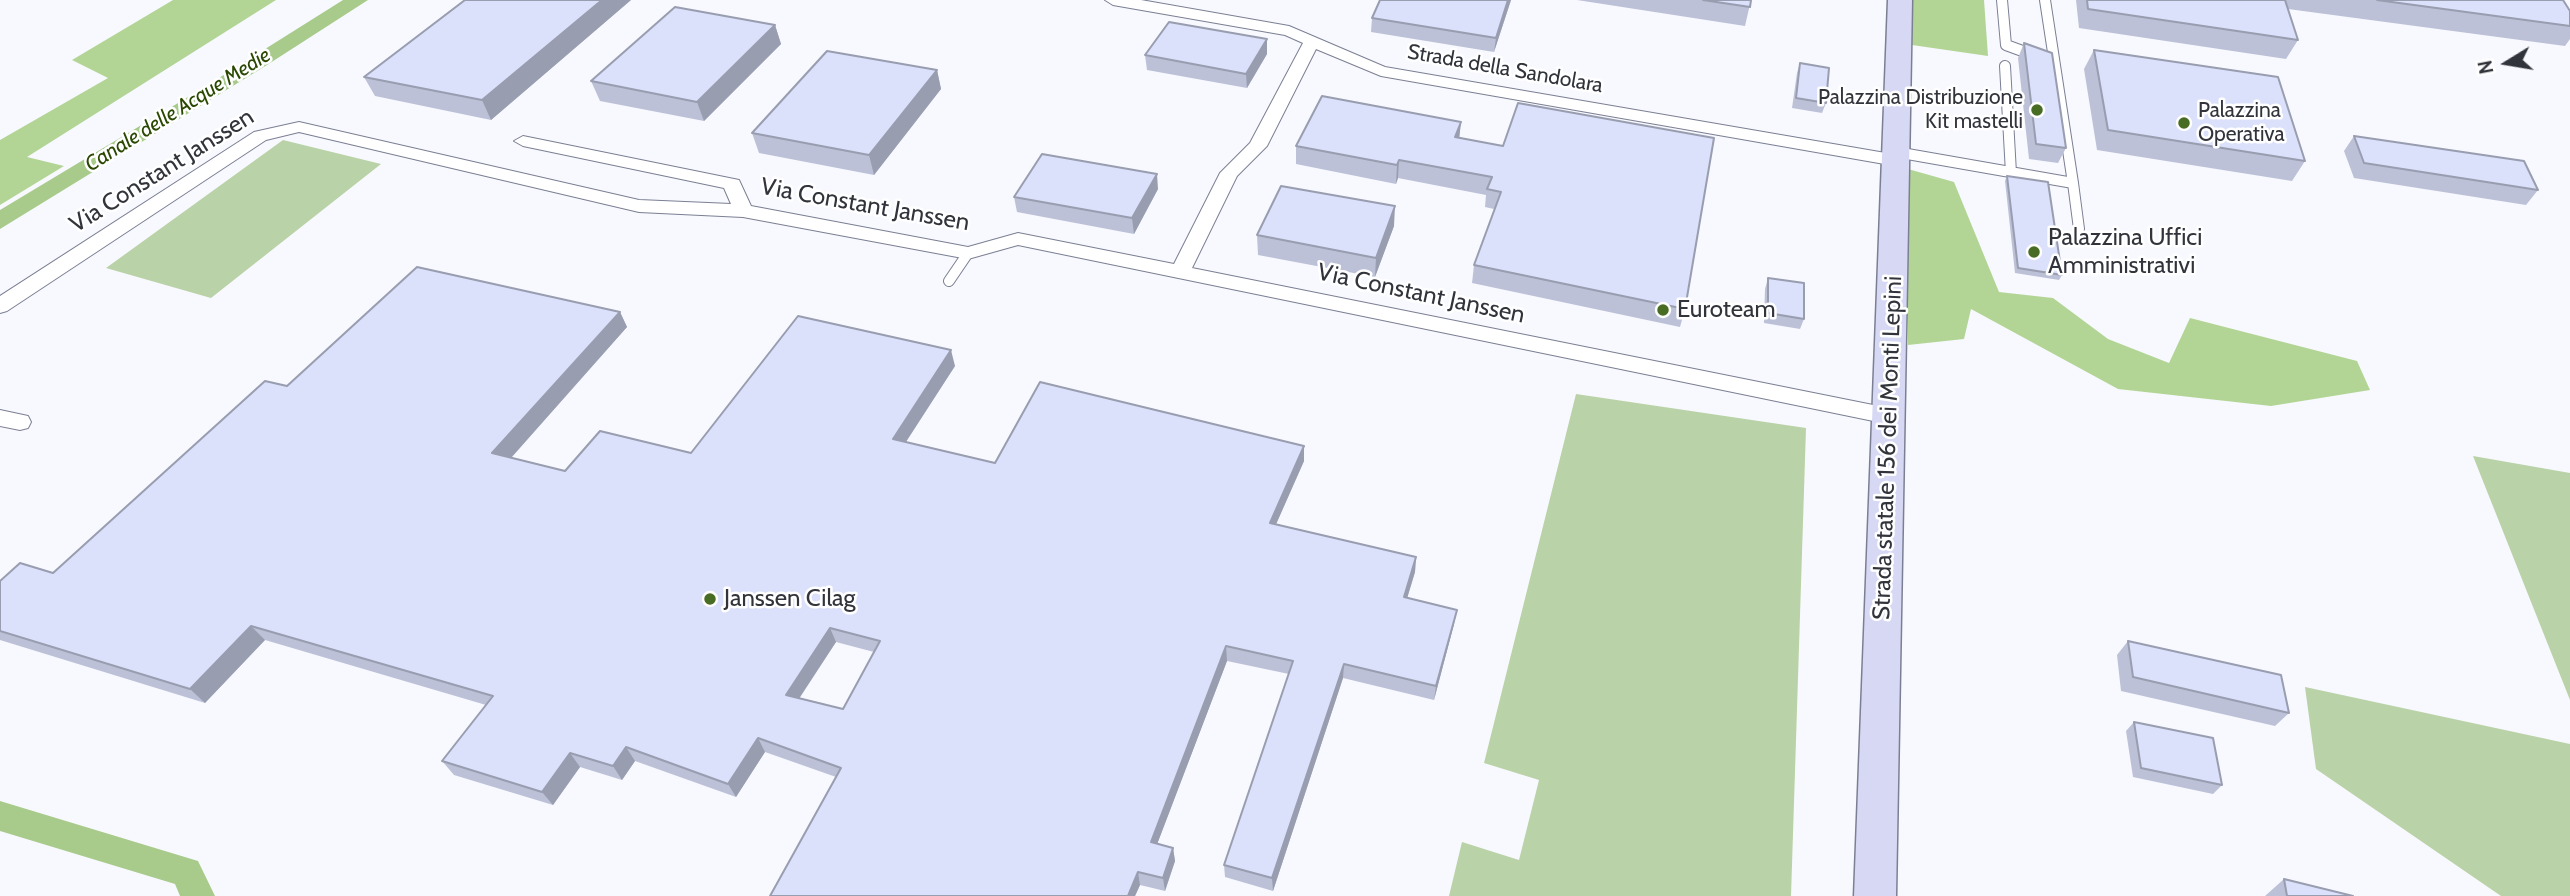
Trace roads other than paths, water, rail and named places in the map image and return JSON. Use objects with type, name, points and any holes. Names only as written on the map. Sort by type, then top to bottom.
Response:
[{"type":"main road","name":"Strada statale 156 dei Monti Lepini","points":[[1875,896],[1900,0]]},
{"type":"street","name":"Strada della Sandolara","points":[[1113,0],[1289,31],[1381,71],[1896,156]]},
{"type":"street","points":[[1180,272],[1229,173],[1258,146],[1312,41]]},
{"type":"street","name":"Via Constant Janssen","points":[[0,306],[260,136],[280,130],[313,129],[639,206],[743,211],[968,253],[1018,239],[1888,416]]},
{"type":"street","points":[[523,141],[732,184],[743,211]]},
{"type":"lane","points":[[2002,0],[2006,45],[2053,62]]},
{"type":"lane","points":[[2045,0],[2079,229]]},
{"type":"lane","points":[[2005,66],[2011,173]]},
{"type":"lane","points":[[1896,156],[2073,183]]},
{"type":"lane","points":[[949,281],[968,253]]},
{"type":"water","name":"Canale delle Acque Medie","points":[[343,0],[368,0],[0,229],[0,210]]},
{"type":"waterway","points":[[0,816],[186,872],[198,896]]},
{"type":"place","name":"Palazzina Distribuzione Kit mastelli","points":[[2037,110]]},
{"type":"place","name":"Palazzina Operativa","points":[[2184,123]]},
{"type":"place","name":"Palazzina Uffici Amministrativi","points":[[2034,252]]},
{"type":"place","name":"Euroteam","points":[[1663,310]]},
{"type":"place","name":"Janssen Cilag","points":[[710,599]]}]
